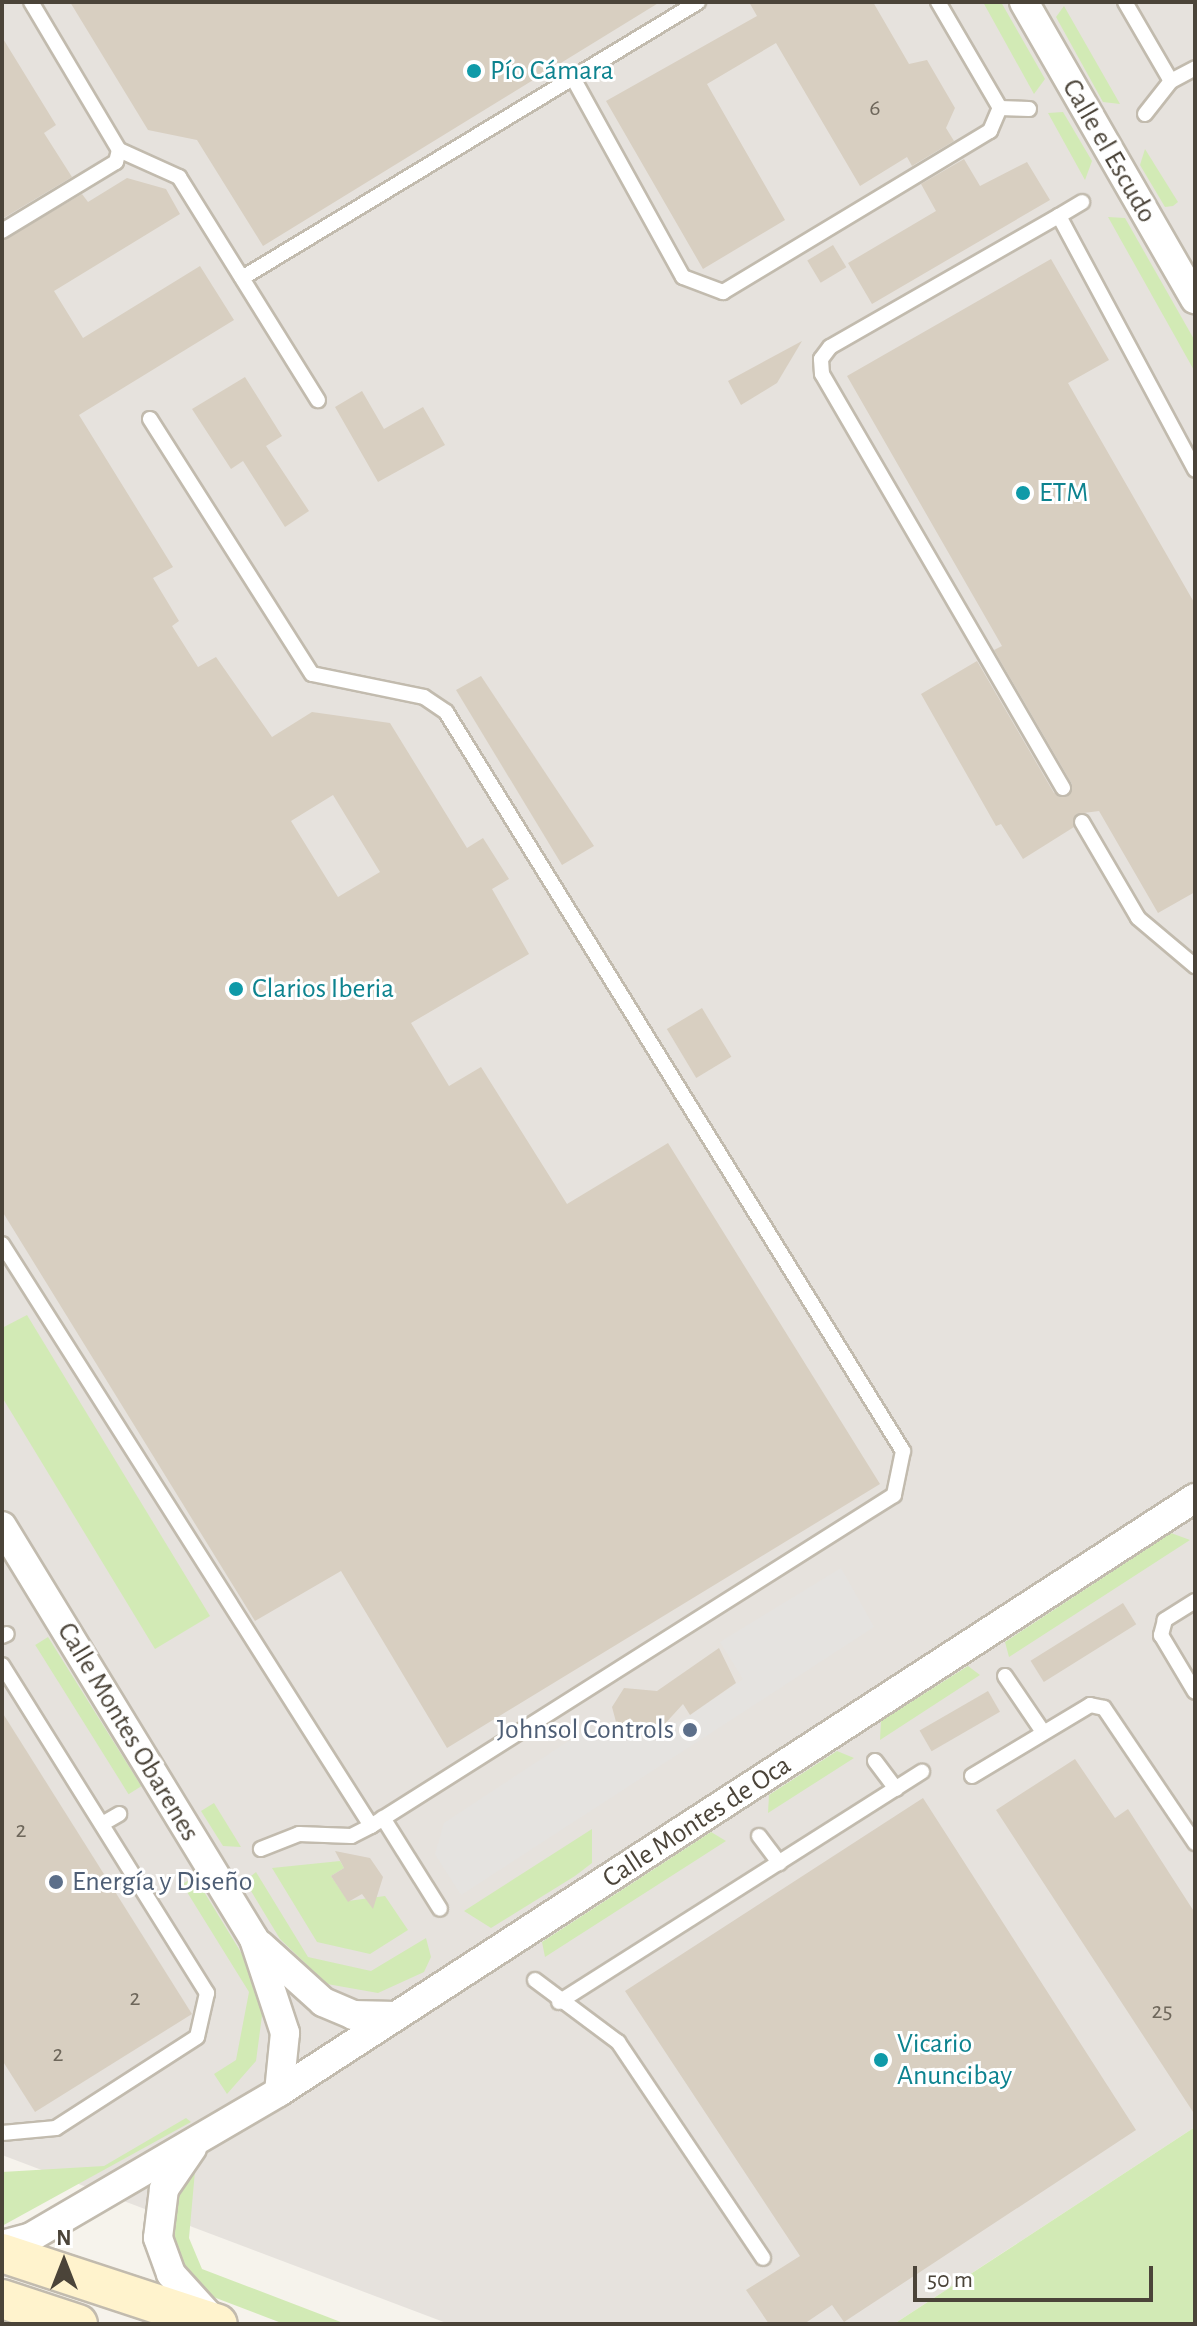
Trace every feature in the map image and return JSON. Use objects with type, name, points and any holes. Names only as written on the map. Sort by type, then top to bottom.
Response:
[{"type":"street","name":"Calle el Escudo","points":[[1024,2],[1195,299]]},
{"type":"street","name":"Calle Montes de Oca","points":[[2,2245],[31,2237],[279,2092],[1195,1498]]},
{"type":"street","name":"Calle Montes Obarenes","points":[[2,1526],[254,1939],[285,2033],[279,2092]]},
{"type":"street","name":"Calle Montes Obarenes","points":[[254,1939],[323,2002],[353,2015],[396,2016]]},
{"type":"street","name":"Calle Montes de Oca","points":[[196,2142],[164,2189],[158,2238],[182,2291],[218,2324]]},
{"type":"street","points":[[2,2253],[218,2324]]},
{"type":"street","points":[[2,2299],[78,2324]]},
{"type":"lane","points":[[31,2],[119,150],[179,177],[318,400]]},
{"type":"lane","points":[[242,278],[698,2]]},
{"type":"lane","points":[[938,2],[1000,108]]},
{"type":"lane","points":[[1125,2],[1171,81]]},
{"type":"lane","points":[[1145,114],[1171,81],[1195,68]]},
{"type":"lane","points":[[573,78],[683,277],[723,292],[980,143],[1000,108]]},
{"type":"lane","points":[[1000,108],[1029,109]]},
{"type":"lane","points":[[2,231],[116,162],[119,150]]},
{"type":"lane","points":[[1063,788],[822,374],[821,359],[830,347],[1082,202]]},
{"type":"lane","points":[[1059,216],[1195,470]]},
{"type":"lane","points":[[150,419],[312,674],[424,697],[446,712],[903,1451],[894,1495],[377,1822],[351,1836],[299,1834],[261,1849]]},
{"type":"lane","points":[[1082,822],[1138,918],[1195,966]]},
{"type":"lane","points":[[2,1244],[377,1822],[440,1909]]},
{"type":"lane","points":[[1195,1601],[1165,1620],[1161,1635],[1195,1692]]},
{"type":"lane","points":[[2,1665],[207,1993],[207,2015],[197,2037],[56,2128],[2,2133]]},
{"type":"lane","points":[[1005,1676],[1043,1732]]},
{"type":"lane","points":[[972,1776],[1090,1705],[1104,1708],[1195,1843]]},
{"type":"lane","points":[[875,1761],[896,1789]]},
{"type":"lane","points":[[559,2002],[922,1772]]},
{"type":"lane","points":[[102,1824],[119,1814]]},
{"type":"lane","points":[[759,1836],[779,1863]]},
{"type":"lane","points":[[535,1980],[559,2002],[618,2042],[763,2258]]},
{"type":"shaded area","points":[[2,2],[1195,2],[1195,2127],[894,2324],[449,2324],[2,2155]]},
{"type":"shaded area","name":"Johnsol Controls","points":[[841,1568],[874,1627],[461,1895],[435,1854],[444,1823],[599,1721],[640,1741],[690,1715],[743,1679],[720,1642]]},
{"type":"green space","points":[[983,2],[1001,2],[1045,79],[1034,94]]},
{"type":"green space","points":[[1064,6],[1120,104],[1103,102],[1056,17]]},
{"type":"green space","points":[[1063,112],[1092,161],[1085,180],[1048,113]]},
{"type":"green space","points":[[1145,149],[1178,202],[1173,206],[1165,207],[1140,165]]},
{"type":"green space","points":[[1108,217],[1125,218],[1195,341],[1195,372]]},
{"type":"green space","points":[[27,1315],[210,1616],[155,1649],[2,1397],[2,1328]]},
{"type":"green space","points":[[1171,1533],[1190,1540],[1009,1657],[1005,1642]]},
{"type":"green space","points":[[48,1637],[141,1786],[129,1794],[35,1645]]},
{"type":"green space","points":[[968,1666],[980,1675],[880,1740],[881,1721]]},
{"type":"green space","points":[[837,1751],[854,1758],[768,1813],[769,1795]]},
{"type":"green space","points":[[214,1803],[241,1847],[223,1846],[201,1811]]},
{"type":"green space","points":[[592,1829],[592,1863],[575,1876],[491,1928],[464,1911]]},
{"type":"green space","points":[[711,1832],[726,1841],[545,1957],[542,1942]]},
{"type":"green space","points":[[340,1861],[344,1868],[331,1876],[348,1901],[385,1896],[408,1930],[370,1954],[317,1942],[272,1868]]},
{"type":"green space","points":[[256,1872],[308,1957],[371,1971],[426,1938],[431,1957],[424,1972],[378,1993],[327,1984],[280,1939],[245,1881]]},
{"type":"green space","points":[[195,1877],[245,1959],[263,2008],[256,2061],[227,2094],[214,2074],[236,2060],[249,1992],[182,1884]]},
{"type":"green space","points":[[186,2118],[191,2122],[2,2226],[2,2172],[104,2166]]},
{"type":"green space","points":[[1195,2127],[1195,2324],[894,2324],[995,2258]]},
{"type":"green space","points":[[195,2171],[189,2238],[202,2269],[346,2324],[284,2324],[195,2290],[171,2245],[176,2194]]},
{"type":"building","name":"Pío Cámara","points":[[70,2],[660,2],[263,246],[197,140],[148,130]]},
{"type":"building","points":[[749,2],[873,2],[909,64],[927,60],[955,108],[946,128],[954,141],[912,166],[907,157],[860,186],[776,43],[707,84],[785,220],[703,269],[606,101],[757,16]]},
{"type":"building","points":[[2,37],[56,125],[44,133],[72,177],[2,219]]},
{"type":"building","points":[[964,159],[980,186],[1027,162],[1050,200],[872,304],[848,263],[936,211],[921,184]]},
{"type":"building","name":"Clarios Iberia","points":[[127,178],[166,189],[180,214],[54,291],[83,338],[200,266],[234,320],[79,415],[173,567],[153,578],[179,621],[172,626],[198,667],[216,657],[272,737],[312,712],[390,723],[467,848],[483,838],[509,879],[492,889],[529,954],[411,1023],[449,1086],[481,1067],[567,1204],[668,1143],[880,1484],[447,1748],[341,1571],[255,1621],[2,1211],[2,241],[82,194],[88,202]],"holes":[[[333,795],[380,872],[338,897],[291,821]]]},
{"type":"building","points":[[833,245],[846,267],[821,283],[807,260]]},
{"type":"building","name":"ETM","points":[[1051,259],[1109,360],[1068,383],[1195,604],[1195,892],[1158,913],[1099,811],[1076,814],[1074,827],[1023,859],[1001,824],[996,826],[921,694],[977,661],[1054,793],[1067,797],[1072,784],[994,650],[1002,646],[847,376]]},
{"type":"building","points":[[802,341],[777,383],[741,405],[728,381]]},
{"type":"building","points":[[245,377],[282,436],[266,446],[309,511],[285,527],[243,461],[231,469],[192,409]]},
{"type":"building","points":[[362,391],[384,429],[423,407],[445,445],[378,482],[335,407]]},
{"type":"building","points":[[481,676],[594,846],[562,865],[456,690]]},
{"type":"building","points":[[702,1008],[731,1057],[696,1078],[667,1029]]},
{"type":"building","points":[[1123,1603],[1136,1624],[1044,1682],[1031,1661]]},
{"type":"building","points":[[719,1648],[736,1683],[690,1715],[683,1704],[652,1738],[619,1733],[612,1707],[624,1688],[657,1691]]},
{"type":"building","points":[[988,1691],[1000,1712],[932,1751],[920,1730]]},
{"type":"building","points":[[2,1712],[192,2014],[35,2112],[2,2060]]},
{"type":"building","points":[[1075,1759],[1115,1818],[1128,1809],[1195,1913],[1195,2115],[996,1810]]},
{"type":"building","name":"Vicario Anuncibay","points":[[923,1798],[1136,2130],[844,2322],[832,2305],[804,2324],[769,2324],[746,2290],[800,2256],[625,1991]]},
{"type":"building","points":[[335,1851],[370,1858],[383,1877],[373,1909],[362,1894],[348,1902],[331,1876],[344,1868]]},
{"type":"place","name":"Pío Cámara","points":[[474,71]]},
{"type":"place","name":"ETM","points":[[1023,493]]},
{"type":"place","name":"Clarios Iberia","points":[[236,989]]},
{"type":"place","name":"Johnsol Controls","points":[[690,1730]]},
{"type":"place","name":"Energía y Diseño","points":[[56,1882]]},
{"type":"place","name":"Vicario Anuncibay","points":[[881,2060]]}]
